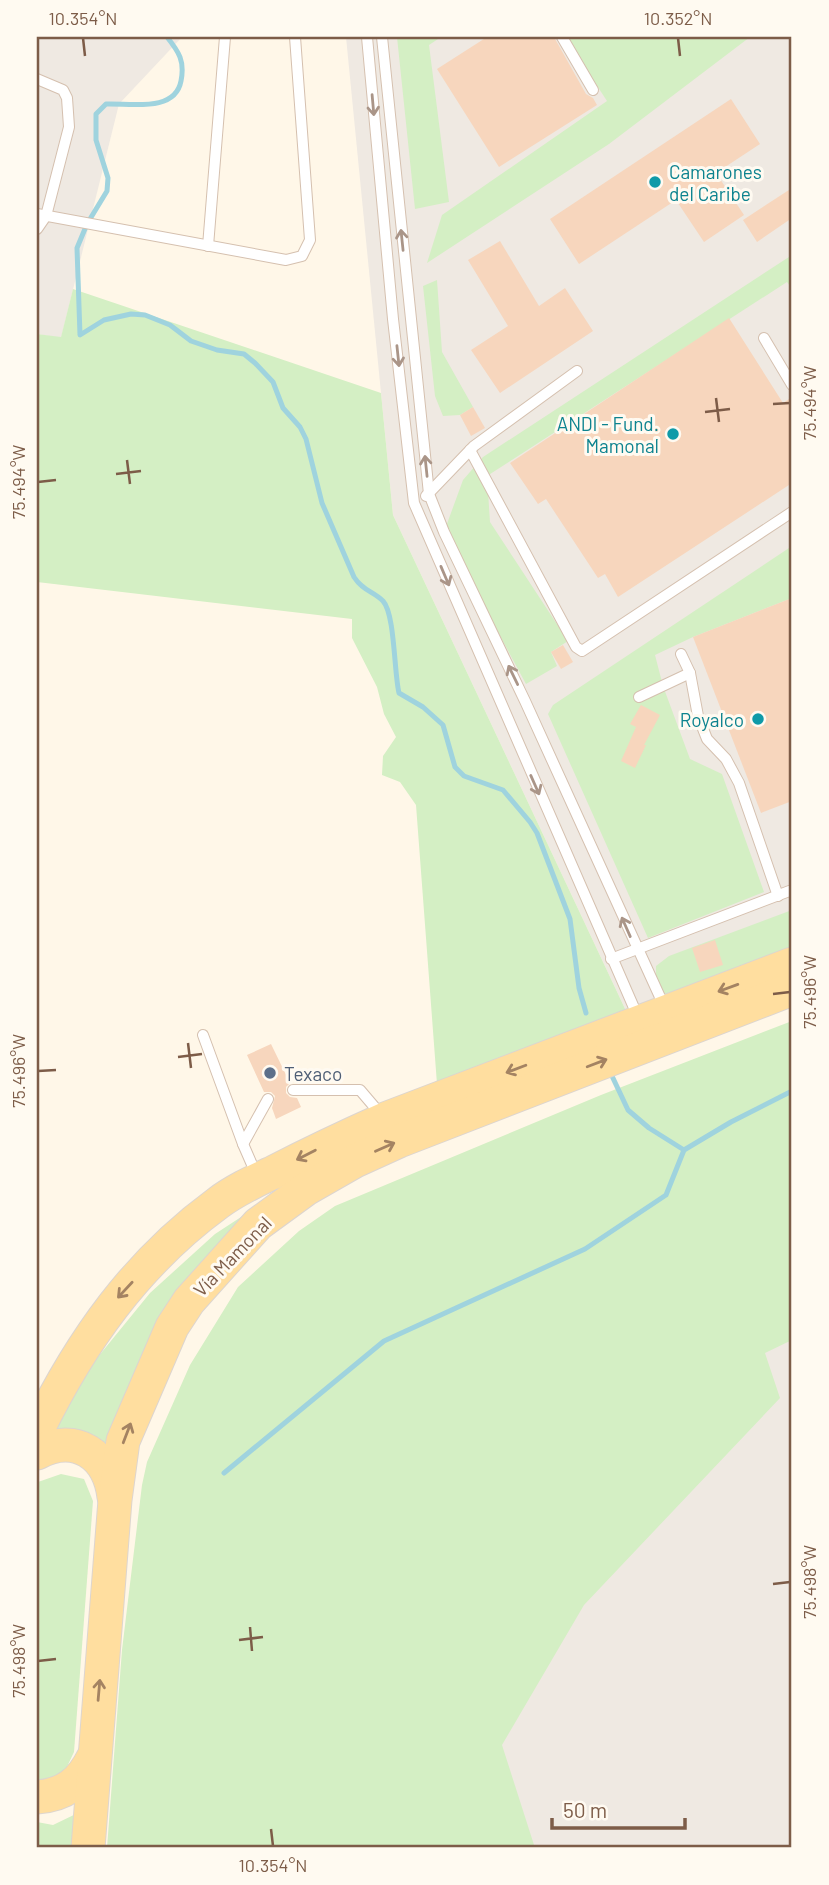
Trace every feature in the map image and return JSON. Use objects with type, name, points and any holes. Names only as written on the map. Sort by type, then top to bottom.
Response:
[{"type":"main road","name":"Vía Mamonal","points":[[37,1431],[59,1386],[118,1296],[182,1232],[219,1202],[331,1143],[385,1119],[792,964]]},
{"type":"main road","name":"Vía Mamonal","points":[[88,1848],[115,1500],[123,1441],[173,1327],[189,1301],[258,1224],[355,1161],[399,1141],[792,989]]},
{"type":"main road","points":[[37,1453],[49,1447],[66,1444],[82,1448],[96,1456],[113,1483],[115,1500]]},
{"type":"main road","points":[[37,1797],[57,1794],[77,1783],[93,1758]]},
{"type":"lane","points":[[208,246],[225,37]]},
{"type":"lane","points":[[41,215],[286,260],[302,257],[310,240],[295,37]]},
{"type":"lane","points":[[367,37],[393,319],[414,503],[611,959],[653,1016]]},
{"type":"lane","points":[[382,37],[429,494],[444,532],[525,701],[637,950],[653,1016]]},
{"type":"lane","points":[[562,37],[593,90]]},
{"type":"lane","points":[[37,79],[63,90],[69,110],[69,127],[37,229]]},
{"type":"lane","points":[[393,319],[410,318]]},
{"type":"lane","points":[[764,338],[792,385]]},
{"type":"lane","points":[[414,503],[429,494],[470,450],[577,371]]},
{"type":"lane","points":[[470,450],[576,648],[582,651],[792,512]]},
{"type":"lane","points":[[681,654],[690,673],[698,716],[707,739],[726,759],[739,783],[778,896]]},
{"type":"lane","points":[[639,696],[690,673]]},
{"type":"lane","points":[[504,713],[525,701]]},
{"type":"lane","points":[[611,959],[792,891]]},
{"type":"lane","points":[[203,1035],[258,1180]]},
{"type":"lane","points":[[293,1090],[360,1090],[385,1119]]},
{"type":"lane","points":[[243,1144],[268,1100]]},
{"type":"shaded area","points":[[37,37],[182,37],[119,104],[61,338],[37,334]]},
{"type":"shaded area","points":[[346,37],[792,37],[792,950],[627,1013],[393,515]]},
{"type":"shaded area","points":[[792,1028],[792,1848],[124,1848]]},
{"type":"green space","points":[[397,37],[441,37],[429,45],[449,202],[415,209]]},
{"type":"green space","points":[[565,37],[750,37],[609,144],[427,263],[442,215],[607,101]]},
{"type":"green space","points":[[792,255],[792,289],[787,282],[487,476],[490,522],[568,641],[551,652],[557,666],[526,684],[444,532],[463,480],[483,457]]},
{"type":"green space","points":[[437,280],[442,352],[473,407],[460,415],[443,416],[435,396],[423,286]]},
{"type":"green space","points":[[73,289],[381,393],[393,515],[627,1013],[437,1084],[416,805],[400,782],[382,775],[383,756],[396,737],[384,714],[377,687],[352,638],[352,619],[37,582],[37,334],[61,337]]},
{"type":"green space","points":[[792,546],[792,598],[655,655],[663,686],[690,759],[722,774],[764,892],[648,938],[548,714],[553,705]]},
{"type":"green space","points":[[792,910],[792,949],[669,999],[656,986],[656,966],[669,956]]},
{"type":"green space","points":[[792,1021],[792,1340],[765,1353],[780,1398],[584,1605],[502,1745],[535,1848],[107,1848],[122,1650],[147,1462],[190,1365],[238,1287],[299,1231],[335,1206],[601,1095]]},
{"type":"green space","points":[[341,1152],[224,1250],[116,1455],[50,1434],[84,1374],[150,1293],[215,1234]]},
{"type":"green space","points":[[61,1474],[84,1479],[93,1501],[74,1752],[65,1771],[37,1787],[37,1485],[38,1482]]},
{"type":"green space","points":[[82,1811],[79,1848],[37,1848],[37,1822],[53,1825]]},
{"type":"building","points":[[487,37],[554,37],[586,94],[593,98],[597,105],[499,167],[437,69]]},
{"type":"building","name":"Camarones del Caribe","points":[[731,99],[760,144],[716,173],[744,215],[704,242],[676,200],[579,264],[550,219]]},
{"type":"building","points":[[792,188],[792,218],[757,242],[743,220]]},
{"type":"building","points":[[500,241],[539,306],[565,288],[593,331],[500,393],[471,350],[508,326],[468,260]]},
{"type":"building","name":"ANDI - Fund. Mamonal","points":[[729,318],[783,403],[792,397],[792,483],[618,597],[605,574],[598,578],[546,499],[538,504],[510,463]]},
{"type":"building","points":[[473,407],[485,428],[471,436],[460,415]]},
{"type":"building","name":"Royalco","points":[[792,598],[792,801],[761,813],[693,637]]},
{"type":"building","points":[[563,645],[573,662],[561,669],[551,652]]},
{"type":"building","points":[[641,705],[660,715],[635,768],[621,761],[636,727],[630,724]]},
{"type":"building","points":[[715,940],[723,965],[700,972],[692,948]]},
{"type":"building","name":"Texaco","points":[[271,1044],[290,1083],[286,1087],[286,1093],[297,1098],[301,1107],[276,1119],[272,1108],[275,1096],[271,1092],[264,1092],[247,1055]]},
{"type":"waterway","points":[[167,37],[178,52],[181,62],[182,74],[177,91],[161,102],[139,105],[106,104],[96,114],[96,140],[108,178],[107,191],[87,224],[77,248],[80,335],[104,320],[131,314],[145,315],[170,325],[191,341],[217,350],[244,354],[273,382],[283,408],[300,427],[306,439],[322,503],[354,577],[383,601],[387,608],[399,693],[423,707],[443,725],[455,767],[464,776],[503,790],[537,833],[570,919],[579,988],[586,1013]]},
{"type":"waterway","points":[[612,1076],[628,1110],[649,1128],[684,1150]]},
{"type":"waterway","points":[[224,1473],[384,1341],[585,1249],[666,1195],[684,1150],[792,1091]]},
{"type":"place","name":"Camarones del Caribe","points":[[655,182]]},
{"type":"place","name":"ANDI - Fund. Mamonal","points":[[673,434]]},
{"type":"place","name":"Royalco","points":[[758,719]]},
{"type":"place","name":"Texaco","points":[[270,1073]]}]
